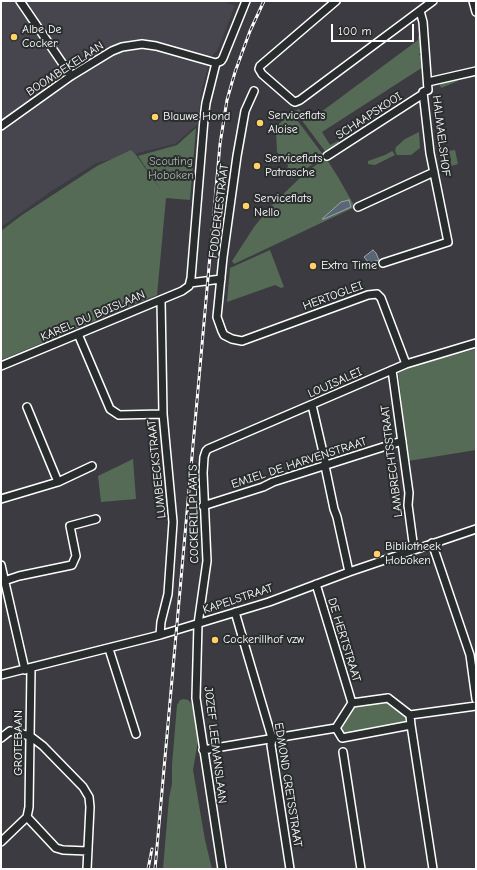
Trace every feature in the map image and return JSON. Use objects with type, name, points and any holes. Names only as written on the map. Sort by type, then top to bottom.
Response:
[{"type":"street","points":[[20,1],[71,76]]},
{"type":"street","points":[[221,279],[190,283],[204,118],[216,63],[221,61],[223,58],[246,1]]},
{"type":"street","points":[[336,1],[262,64],[259,69],[262,74],[295,102],[433,1]]},
{"type":"street","points":[[473,1],[476,12]]},
{"type":"street","name":"HALMAELSHOF","points":[[383,263],[448,242],[430,152],[423,92],[428,90],[428,82],[423,22],[420,11]]},
{"type":"street","name":"BOOMBEKELAAN","points":[[1,126],[71,76],[112,51],[122,47],[138,44],[156,46],[216,63]]},
{"type":"street","points":[[428,82],[476,71]]},
{"type":"street","name":"FODDERIESTRAAT","points":[[224,335],[217,317],[221,279],[240,134],[245,111],[254,91]]},
{"type":"street","name":"SCHAAPSKOOI","points":[[327,156],[424,94]]},
{"type":"street","points":[[358,207],[434,172]]},
{"type":"street","name":"KAREL DU BOISLAAN","points":[[1,366],[161,300],[186,289],[190,283]]},
{"type":"street","name":"HERTOGLEI","points":[[224,335],[232,339],[242,341],[368,295],[377,294],[381,298],[406,364]]},
{"type":"street","name":"LUMBEECKSTRAAT","points":[[160,636],[161,622],[168,594],[173,522],[162,414],[161,300]]},
{"type":"street","points":[[78,334],[110,410],[119,415],[162,414]]},
{"type":"street","name":"LOUISALEI","points":[[206,451],[406,364],[476,342]]},
{"type":"street","name":"LAMBRECHTSSTRAAT","points":[[392,370],[409,493],[408,505],[414,550]]},
{"type":"street","points":[[312,404],[349,572]]},
{"type":"street","points":[[27,407],[58,482]]},
{"type":"street","name":"EMIEL DE HARVENSTRAAT","points":[[203,506],[263,488],[273,482],[402,441]]},
{"type":"street","name":"COCKERILLPLAATS","points":[[198,624],[207,561],[203,506],[203,474],[204,457],[206,451]]},
{"type":"street","points":[[1,499],[58,482],[92,466]]},
{"type":"street","points":[[3,581],[19,576],[72,565],[76,556],[70,526],[96,520]]},
{"type":"street","name":"KAPELSTRAAT","points":[[1,675],[160,636],[269,602],[349,572],[476,529]]},
{"type":"street","points":[[432,543],[470,655],[476,699]]},
{"type":"street","name":"GROTEBAAN","points":[[1,564],[3,581],[28,669],[30,736],[29,807],[27,817]]},
{"type":"street","name":"DE HERTSTRAAT","points":[[316,584],[352,702]]},
{"type":"street","name":"EDMOND CRETSSTRAAT","points":[[235,612],[272,738],[271,745],[290,869]]},
{"type":"street","name":"JOZEF LEEMANSLAAN","points":[[198,624],[196,698],[222,869]]},
{"type":"street","points":[[109,649],[136,734]]},
{"type":"street","points":[[203,750],[336,728],[352,702],[388,698],[410,715],[476,706]]},
{"type":"street","points":[[410,715],[433,869]]},
{"type":"street","points":[[336,728],[342,738],[411,725]]},
{"type":"street","points":[[1,738],[10,730],[30,736],[43,746],[77,781],[89,797],[90,807],[87,869]]},
{"type":"street","points":[[343,752],[361,869]]},
{"type":"street","points":[[1,842],[27,817],[56,848],[64,850],[88,851]]},
{"type":"shaded area","points":[[1,1],[223,1],[235,6],[217,51],[211,56],[201,92],[198,124],[175,144],[96,163],[50,192],[1,227]]},
{"type":"green space","points":[[420,34],[422,52],[419,55],[422,56],[423,67],[322,132],[330,145],[338,141],[341,145],[327,154],[295,111],[299,109],[309,121],[418,40],[418,36]]},
{"type":"green space","points":[[457,78],[458,81],[441,88],[439,82]]},
{"type":"green space","points":[[291,112],[324,156],[292,179],[286,174],[288,165],[277,152],[276,131],[278,125]]},
{"type":"green space","name":"Scouting Hoboken","points":[[196,128],[190,200],[166,198],[157,295],[1,360],[1,231],[22,215],[97,166],[131,150],[163,193],[138,156],[177,145]]},
{"type":"green space","points":[[419,132],[420,148],[411,155],[397,155],[395,151],[396,147],[405,139]]},
{"type":"green space","points":[[455,150],[458,164],[451,166],[451,158],[448,151]]},
{"type":"green space","points":[[392,151],[395,155],[375,165],[368,164],[368,161]]},
{"type":"green space","points":[[326,158],[355,207],[234,264],[232,261],[254,227],[270,207],[306,172]]},
{"type":"green space","points":[[270,250],[284,287],[281,288],[275,285],[227,302],[230,268]]},
{"type":"green space","points":[[476,349],[476,450],[408,461],[398,370]]},
{"type":"green space","points":[[133,459],[136,499],[101,502],[98,476]]},
{"type":"green space","points":[[180,700],[188,700],[192,704],[198,741],[193,770],[205,840],[212,869],[163,869],[169,798],[172,784],[172,765],[177,705]]},
{"type":"green space","points":[[391,702],[406,716],[406,721],[403,724],[348,733],[344,733],[341,730],[341,725],[352,707]]},
{"type":"water","points":[[349,200],[351,207],[322,219],[341,202]]},
{"type":"water","points":[[373,250],[379,260],[369,263],[364,257]]},
{"type":"railway","points":[[155,869],[220,144],[227,100],[235,72],[250,31],[264,1]]},
{"type":"railway","points":[[148,869],[152,849]]},
{"type":"place","name":"Albe De Cocker","points":[[14,37]]},
{"type":"place","name":"Blauwe Hond","points":[[155,117]]},
{"type":"place","name":"Serviceflats Aloise","points":[[260,123]]},
{"type":"place","name":"Serviceflats Patrasche","points":[[257,166]]},
{"type":"place","name":"Serviceflats Nello","points":[[246,206]]},
{"type":"place","name":"Extra Time","points":[[313,266]]},
{"type":"place","name":"Bibliotheek Hoboken","points":[[377,554]]},
{"type":"place","name":"Cockerillhof vzw","points":[[215,640]]}]
